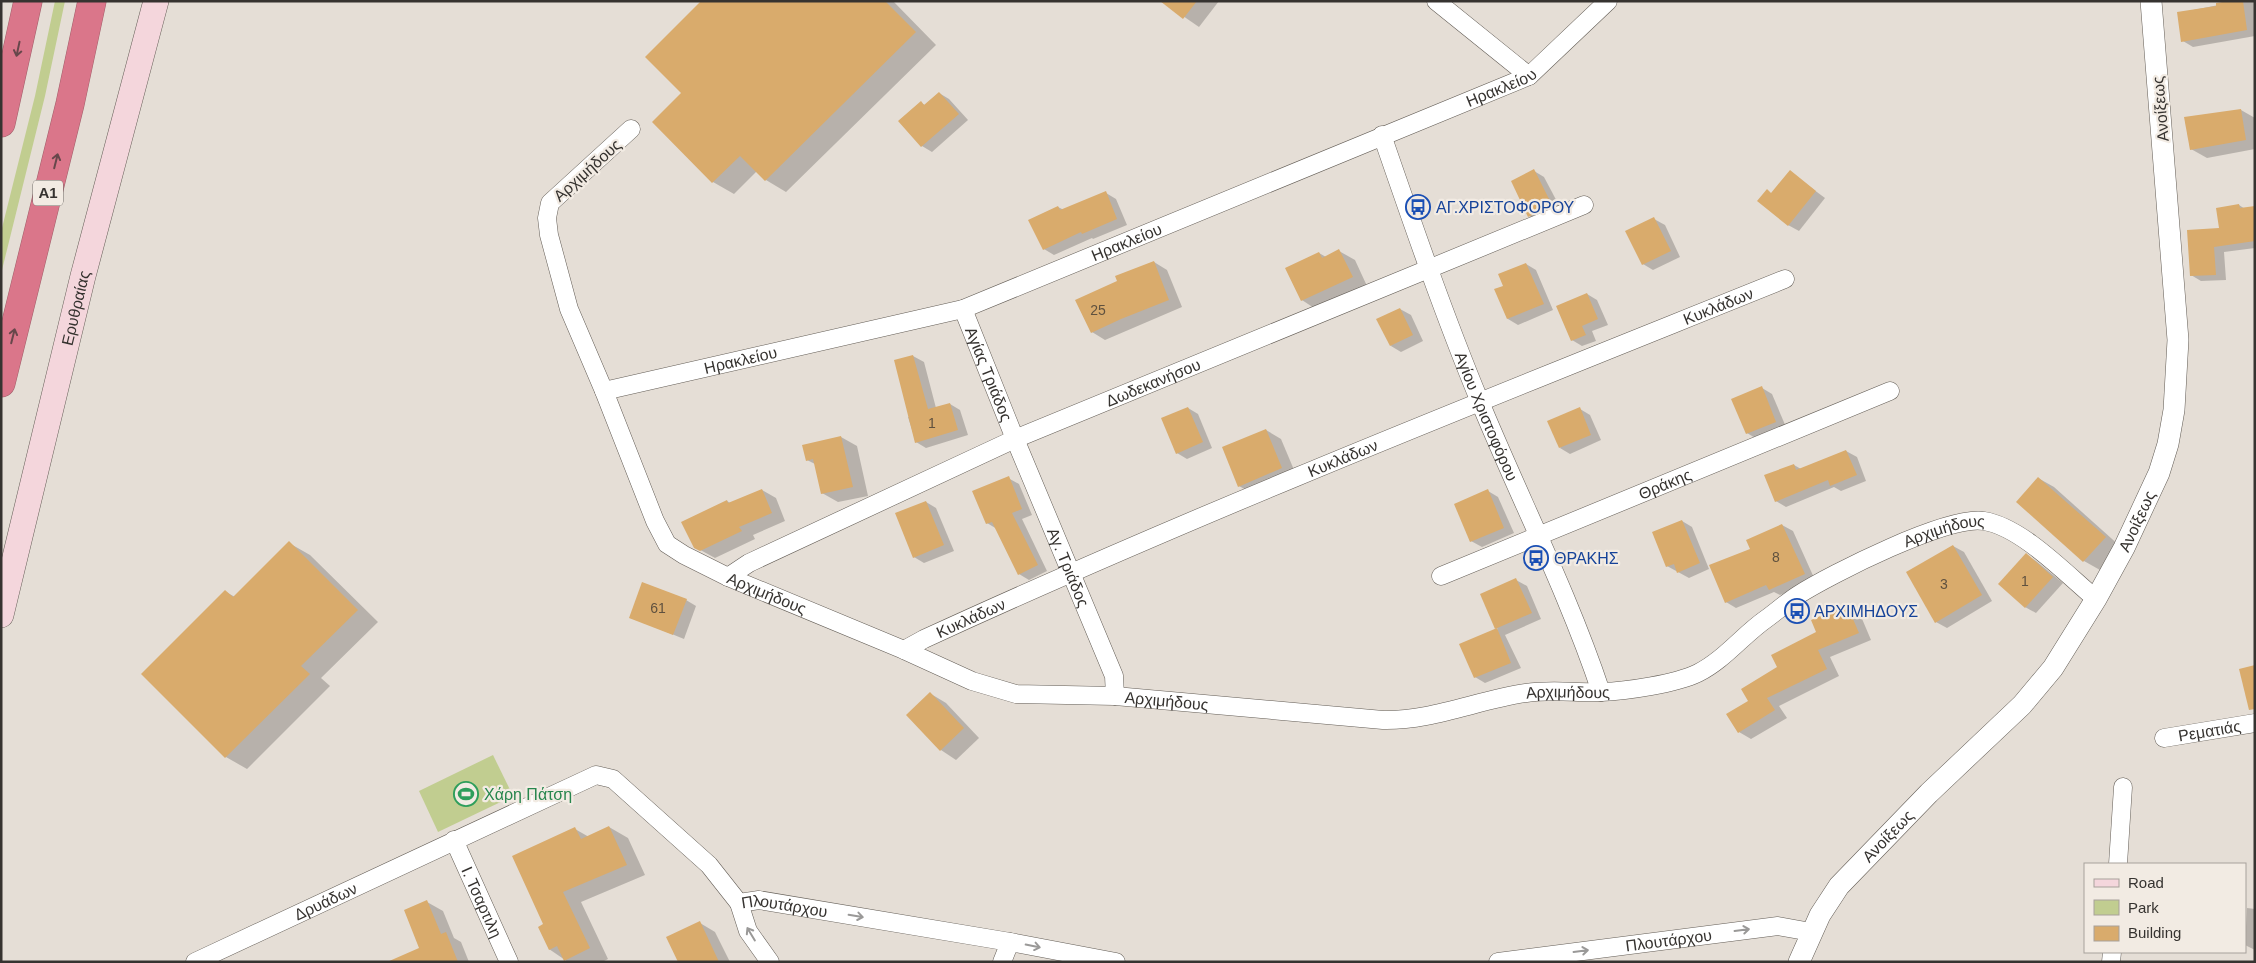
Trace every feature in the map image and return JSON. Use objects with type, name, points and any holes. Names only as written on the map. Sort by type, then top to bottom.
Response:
[{"type":"highway","points":[[1,123],[28,1]]},
{"type":"highway","name":"Α1","points":[[1,383],[70,104],[92,1]]},
{"type":"main road","name":"Ερυθραίας","points":[[1,615],[83,276],[156,1]]},
{"type":"street","points":[[1436,1],[1529,76]]},
{"type":"street","name":"Ηρακλείου","points":[[604,390],[963,309],[1529,76],[1608,1]]},
{"type":"street","name":"Ανοίξεως","points":[[1799,962],[1811,932],[1829,899],[1856,867],[2022,705],[2064,652],[2096,600],[2128,540],[2159,473],[2168,444],[2174,410],[2178,340],[2152,1]]},
{"type":"street","name":"Αρχιμήδους","points":[[631,129],[550,203],[547,218],[548,236],[569,309],[604,390],[655,521],[667,544],[684,556],[728,577],[972,680],[1016,694],[1115,696],[1360,719],[1400,721],[1528,692],[1628,690],[1680,679],[1697,673],[1712,664],[1758,624],[1798,595],[1858,563],[1957,522],[1983,521],[2009,530],[2028,542],[2096,600]]},
{"type":"street","name":"Αγίου Χριστοφόρου","points":[[1382,136],[1429,268],[1480,402],[1539,536],[1601,692]]},
{"type":"street","name":"Δωδεκανήσου","points":[[728,577],[749,563],[1015,439],[1584,205]]},
{"type":"street","name":"Κυκλάδων","points":[[904,650],[1071,572],[1480,402],[1785,279]]},
{"type":"street","name":"Αγίας Τριάδος","points":[[963,309],[1015,439]]},
{"type":"street","name":"Θράκης","points":[[1441,576],[1890,391]]},
{"type":"street","name":"Αγ. Τριάδος","points":[[1015,439],[1114,676],[1115,696]]},
{"type":"street","name":"Ρεματιάς","points":[[2164,738],[2255,723]]},
{"type":"street","name":"Πλουτάρχου","points":[[454,840],[596,775],[613,779],[709,865],[739,903],[759,900],[1010,942],[1116,962]]},
{"type":"street","points":[[2118,863],[2123,788]]},
{"type":"street","name":"Δρυάδων","points":[[195,962],[454,840]]},
{"type":"street","name":"Ι. Τσαρτιλη","points":[[454,840],[509,962]]},
{"type":"street","points":[[739,903],[748,931],[770,962]]},
{"type":"street","name":"Πλουτάρχου","points":[[1498,962],[1778,926],[1811,932]]},
{"type":"street","points":[[1002,962],[1010,942]]},
{"type":"green space","points":[[55,1],[65,1],[45,96],[1,274],[1,232],[35,96]]},
{"type":"green space","name":"Χάρη Πάτση","points":[[493,755],[513,796],[438,832],[419,791]]},
{"type":"building","points":[[701,1],[885,1],[916,32],[765,181],[740,156],[712,183],[652,122],[681,93],[645,57]]},
{"type":"building","points":[[1160,1],[1197,1],[1183,19]]},
{"type":"building","points":[[2243,1],[2247,30],[2181,42],[2177,12],[2216,6],[2216,3]]},
{"type":"building","points":[[939,92],[959,114],[921,147],[898,121],[921,101],[924,105]]},
{"type":"building","points":[[2241,109],[2246,140],[2190,150],[2184,117]]},
{"type":"building","points":[[1534,169],[1552,205],[1528,217],[1511,181]]},
{"type":"building","points":[[1790,170],[1816,191],[1788,226],[1757,201],[1767,189],[1771,193]]},
{"type":"building","points":[[1106,191],[1117,219],[1082,234],[1081,232],[1043,250],[1028,220],[1058,206],[1060,210]]},
{"type":"building","points":[[2239,204],[2240,208],[2255,206],[2255,241],[2214,247],[2216,275],[2190,276],[2187,230],[2219,228],[2216,208]]},
{"type":"building","points":[[1654,217],[1671,251],[1642,265],[1625,231]]},
{"type":"building","points":[[1339,249],[1353,277],[1301,301],[1285,268],[1319,252],[1322,258]]},
{"type":"building","points":[[1154,261],[1169,300],[1091,333],[1075,300],[1117,281],[1115,276]]},
{"type":"building","points":[[1526,263],[1544,304],[1507,319],[1494,289],[1503,286],[1498,274]]},
{"type":"building","points":[[1587,293],[1598,319],[1582,326],[1586,335],[1571,341],[1556,306]]},
{"type":"building","points":[[1400,308],[1413,335],[1390,346],[1376,319]]},
{"type":"building","points":[[913,355],[928,409],[950,403],[958,430],[915,443],[894,360]]},
{"type":"building","points":[[1762,386],[1776,422],[1746,434],[1731,399]]},
{"type":"building","points":[[1188,407],[1203,442],[1176,454],[1161,418]]},
{"type":"building","points":[[1580,407],[1591,435],[1559,448],[1547,421]]},
{"type":"building","points":[[1266,429],[1282,468],[1238,487],[1222,447]]},
{"type":"building","points":[[841,436],[853,487],[821,494],[813,459],[806,461],[802,445]]},
{"type":"building","points":[[1846,450],[1857,475],[1830,486],[1828,480],[1775,502],[1764,475],[1794,464],[1796,470]]},
{"type":"building","points":[[1009,476],[1022,509],[1012,513],[1038,565],[1018,575],[992,522],[986,524],[972,491]]},
{"type":"building","points":[[2038,477],[2106,537],[2083,562],[2016,502]]},
{"type":"building","points":[[762,489],[772,513],[739,527],[742,531],[700,551],[694,548],[681,522],[727,500],[728,503]]},
{"type":"building","points":[[1488,489],[1504,528],[1470,542],[1454,504]]},
{"type":"building","points":[[926,501],[944,545],[913,558],[895,513]]},
{"type":"building","points":[[1682,520],[1700,563],[1677,573],[1674,564],[1666,567],[1652,532]]},
{"type":"building","points":[[1782,524],[1805,574],[1769,590],[1766,585],[1725,603],[1709,565],[1750,549],[1746,540]]},
{"type":"building","points":[[289,541],[358,610],[301,666],[310,674],[225,758],[141,674],[225,590],[233,597]]},
{"type":"building","points":[[1953,545],[1982,595],[1935,623],[1906,572]]},
{"type":"building","points":[[2026,553],[2053,577],[2025,608],[1998,584]]},
{"type":"building","points":[[1516,578],[1532,613],[1495,629],[1480,594]]},
{"type":"building","points":[[642,582],[687,599],[673,635],[629,618]]},
{"type":"building","points":[[1847,605],[1859,633],[1818,650],[1827,669],[1767,698],[1775,710],[1738,733],[1726,714],[1748,701],[1741,689],[1777,667],[1771,655],[1816,632],[1811,620]]},
{"type":"building","points":[[1497,628],[1511,663],[1474,678],[1459,644]]},
{"type":"building","points":[[2255,665],[2255,709],[2249,710],[2239,669]]},
{"type":"building","points":[[930,692],[964,728],[940,751],[906,715]]},
{"type":"building","points":[[609,826],[627,865],[563,892],[590,948],[564,961],[557,946],[549,950],[538,927],[543,924],[512,856],[575,827],[581,839]]},
{"type":"building","points":[[427,900],[441,934],[446,932],[458,962],[387,962],[419,948],[404,910]]},
{"type":"building","points":[[700,921],[719,962],[678,962],[666,937]]},
{"type":"place","name":"ΑΓ.ΧΡΙΣΤΟΦΟΡΟΥ","points":[[1418,207]]},
{"type":"place","name":"ΘΡΑΚΗΣ","points":[[1536,558]]},
{"type":"place","name":"ΑΡΧΙΜΗΔΟΥΣ","points":[[1797,611]]},
{"type":"place","name":"Χάρη Πάτση","points":[[466,794]]}]
